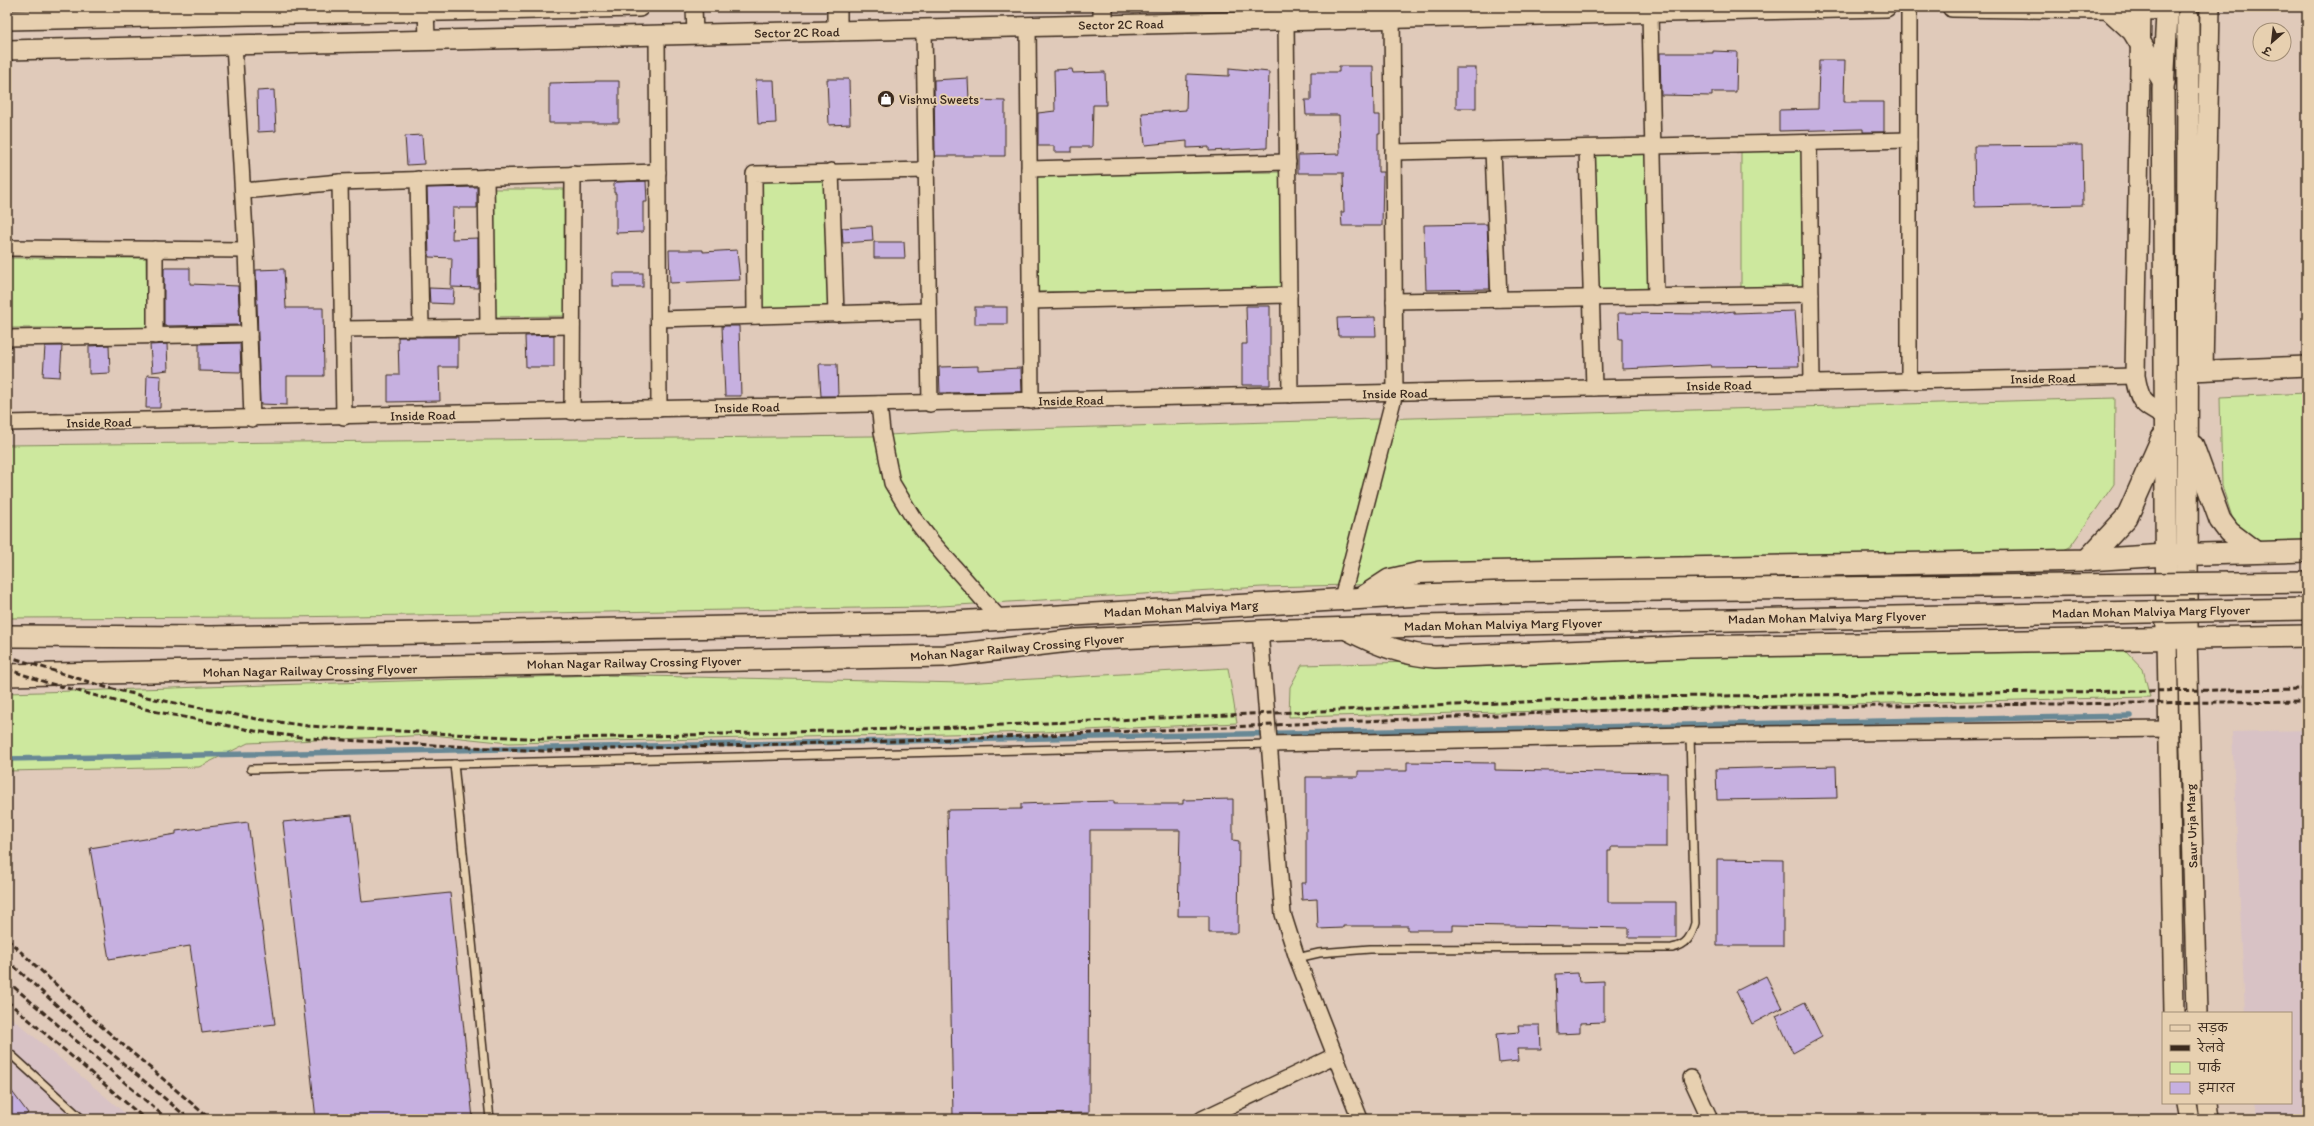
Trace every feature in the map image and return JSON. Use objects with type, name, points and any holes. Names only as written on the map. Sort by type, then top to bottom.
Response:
[{"type":"main road","points":[[2109,9],[2133,31],[2139,39],[2164,83]]},
{"type":"main road","points":[[2167,639],[2164,83],[2154,10],[2177,18],[2193,12],[2195,370],[2188,430],[2188,638]]},
{"type":"main road","points":[[2087,560],[2127,517],[2165,423]]},
{"type":"main road","points":[[2188,430],[2220,520],[2229,532],[2254,551]]},
{"type":"main road","points":[[1352,598],[1389,580],[1420,573],[2087,560],[2254,551],[2307,551]]},
{"type":"main road","name":"Madan Mohan Malviya Marg Flyover","points":[[1352,598],[1508,592],[2307,582]]},
{"type":"main road","name":"Madan Mohan Malviya Marg","points":[[999,618],[1352,598]]},
{"type":"main road","name":"Madan Mohan Malviya Marg Flyover","points":[[1347,628],[2307,609]]},
{"type":"main road","points":[[7,636],[212,637],[936,622],[999,618]]},
{"type":"main road","points":[[1347,628],[1383,646],[1419,656],[1435,657],[1698,647],[2307,636]]},
{"type":"main road","name":"Madan Mohan Malviya Marg","points":[[1260,631],[1347,628]]},
{"type":"main road","name":"Mohan Nagar Railway Crossing Flyover","points":[[7,675],[945,656],[1077,640],[1260,631]]},
{"type":"street","points":[[7,20],[286,11],[639,7]]},
{"type":"street","points":[[694,7],[695,34]]},
{"type":"street","points":[[836,7],[837,31]]},
{"type":"street","name":"Sector 2C Road","points":[[7,50],[1028,26],[1103,16],[1286,21],[1392,13],[1623,10],[1650,12],[1886,7]]},
{"type":"street","points":[[1908,381],[1909,7]]},
{"type":"street","points":[[1952,7],[2154,10],[2139,39],[2134,376],[2137,391],[2143,403],[2165,423]]},
{"type":"street","points":[[2210,7],[2195,370],[2307,366]]},
{"type":"street","points":[[426,9],[428,40]]},
{"type":"street","points":[[556,9],[557,37]]},
{"type":"street","points":[[1650,12],[1656,297]]},
{"type":"street","points":[[1352,598],[1395,393],[1392,13]]},
{"type":"street","points":[[1286,21],[1290,395]]},
{"type":"street","points":[[1028,26],[1031,401]]},
{"type":"street","points":[[924,29],[930,404]]},
{"type":"street","points":[[658,35],[660,409]]},
{"type":"street","points":[[234,44],[246,250],[252,419]]},
{"type":"street","points":[[1393,152],[1909,140]]},
{"type":"street","points":[[1810,142],[1812,383]]},
{"type":"street","points":[[1587,148],[1594,388]]},
{"type":"street","points":[[1493,150],[1500,299]]},
{"type":"street","points":[[1029,169],[1288,162]]},
{"type":"street","points":[[755,316],[754,174],[831,171],[926,170]]},
{"type":"street","points":[[831,171],[836,314]]},
{"type":"street","points":[[243,191],[340,182],[658,172]]},
{"type":"street","points":[[572,412],[573,174]]},
{"type":"street","points":[[486,177],[488,327]]},
{"type":"street","points":[[418,179],[420,328]]},
{"type":"street","points":[[340,182],[344,417]]},
{"type":"street","points":[[7,248],[246,250]]},
{"type":"street","points":[[155,249],[155,336]]},
{"type":"street","points":[[1394,301],[1811,294]]},
{"type":"street","points":[[1030,301],[1289,295]]},
{"type":"street","points":[[659,319],[928,311]]},
{"type":"street","points":[[343,329],[572,326]]},
{"type":"street","points":[[7,338],[249,334]]},
{"type":"street","name":"Inside Road","points":[[7,423],[572,412],[2134,376]]},
{"type":"street","points":[[879,404],[882,432],[892,483],[912,516],[933,543],[999,618]]},
{"type":"street","points":[[1260,631],[1265,712],[1269,742],[1283,914],[1297,958],[1360,1119]]},
{"type":"street","name":"Saur Urja Marg","points":[[2188,638],[2197,1012]]},
{"type":"street","name":"Saur Urja Marg","points":[[2167,639],[2174,1012]]},
{"type":"street","points":[[1269,742],[2168,729]]},
{"type":"street","points":[[1202,1119],[1336,1055]]},
{"type":"street","points":[[1691,1078],[1710,1119]]},
{"type":"street","points":[[2186,1104],[2189,1119]]},
{"type":"street","points":[[2207,1104],[2209,1119]]},
{"type":"lane","points":[[1297,958],[1319,953],[1370,949],[1672,948],[1683,946],[1691,937],[1695,923],[1690,735]]},
{"type":"lane","points":[[251,769],[1269,742]]},
{"type":"lane","points":[[454,764],[490,1119]]},
{"type":"lane","points":[[7,1051],[82,1119]]},
{"type":"shaded area","points":[[2307,730],[2307,1119],[2257,1119],[2254,1104],[2292,1104],[2292,1012],[2245,1012],[2232,732]]},
{"type":"shaded area","points":[[7,1014],[132,1119],[7,1119]]},
{"type":"green space","points":[[1741,150],[1804,150],[1805,288],[1741,288]]},
{"type":"green space","points":[[1647,152],[1650,291],[1597,291],[1594,154]]},
{"type":"green space","points":[[1280,172],[1282,289],[1038,292],[1036,175]]},
{"type":"green space","points":[[826,178],[828,307],[761,308],[759,179]]},
{"type":"green space","points":[[494,189],[564,189],[565,316],[494,317]]},
{"type":"green space","points":[[7,258],[146,258],[147,328],[7,328]]},
{"type":"green space","points":[[2307,393],[2307,560],[2262,545],[2234,523],[2222,486],[2220,397]]},
{"type":"green space","points":[[2115,398],[2114,484],[2070,547],[2020,570],[1262,587],[924,607],[286,617],[7,618],[7,445],[872,436],[956,431]]},
{"type":"green space","points":[[1975,647],[2126,651],[2143,669],[2150,697],[1289,717],[1290,687],[1302,665]]},
{"type":"green space","points":[[1228,668],[1237,723],[1044,732],[509,743],[433,735],[248,743],[199,767],[7,771],[7,693],[599,675],[963,683]]},
{"type":"building","points":[[1713,51],[1737,52],[1736,92],[1712,92],[1712,96],[1661,95],[1660,53],[1713,53]]},
{"type":"building","points":[[1819,60],[1845,60],[1844,102],[1884,102],[1884,132],[1863,132],[1863,129],[1779,131],[1779,110],[1818,109]]},
{"type":"building","points":[[1339,66],[1373,66],[1374,115],[1380,115],[1380,134],[1378,134],[1378,172],[1383,172],[1382,226],[1342,226],[1341,212],[1344,212],[1343,173],[1298,173],[1298,155],[1340,154],[1339,115],[1306,115],[1305,100],[1311,100],[1311,72],[1339,72]]},
{"type":"building","points":[[1229,68],[1269,72],[1267,148],[1209,151],[1209,147],[1187,148],[1187,141],[1145,145],[1142,113],[1186,110],[1187,74],[1229,76]]},
{"type":"building","points":[[1456,68],[1476,68],[1476,108],[1456,108]]},
{"type":"building","points":[[1072,69],[1073,73],[1105,72],[1106,105],[1093,105],[1092,147],[1072,147],[1072,152],[1054,152],[1054,146],[1038,146],[1038,113],[1055,111],[1054,70]]},
{"type":"building","points":[[968,78],[969,100],[1005,101],[1005,156],[935,156],[934,80]]},
{"type":"building","points":[[827,79],[849,79],[850,124],[829,125]]},
{"type":"building","points":[[756,80],[774,80],[776,123],[758,124]]},
{"type":"building","points":[[619,81],[619,123],[549,123],[549,83]]},
{"type":"building","points":[[274,90],[276,131],[258,132],[257,91]]},
{"type":"building","points":[[422,135],[424,164],[407,165],[405,136]]},
{"type":"building","points":[[2082,145],[2083,205],[1975,207],[1974,146]]},
{"type":"building","points":[[646,181],[647,202],[643,202],[643,232],[616,233],[616,193],[614,193],[614,182]]},
{"type":"building","points":[[477,187],[477,208],[453,208],[452,239],[478,238],[478,288],[451,287],[452,258],[429,257],[427,188]]},
{"type":"building","points":[[1487,224],[1490,289],[1426,290],[1424,225]]},
{"type":"building","points":[[872,226],[873,241],[843,243],[842,228]]},
{"type":"building","points":[[874,242],[904,242],[905,258],[874,258]]},
{"type":"building","points":[[669,250],[703,250],[703,252],[737,250],[740,280],[670,283]]},
{"type":"building","points":[[164,268],[190,268],[190,284],[238,286],[240,325],[164,326]]},
{"type":"building","points":[[284,269],[286,308],[323,308],[324,376],[287,376],[287,405],[260,404],[256,270]]},
{"type":"building","points":[[613,273],[643,273],[643,287],[613,287]]},
{"type":"building","points":[[429,288],[454,289],[453,304],[430,303]]},
{"type":"building","points":[[1246,306],[1270,306],[1270,385],[1242,385],[1242,344],[1247,344]]},
{"type":"building","points":[[975,307],[1007,307],[1007,324],[975,324]]},
{"type":"building","points":[[1734,311],[1734,313],[1795,311],[1799,366],[1711,367],[1711,365],[1622,369],[1622,339],[1619,339],[1618,313],[1708,314]]},
{"type":"building","points":[[1375,317],[1376,336],[1338,336],[1337,318]]},
{"type":"building","points":[[722,326],[739,326],[741,396],[725,396]]},
{"type":"building","points":[[554,335],[554,367],[526,367],[525,336]]},
{"type":"building","points":[[398,337],[458,337],[458,367],[439,367],[440,401],[388,402],[388,375],[399,375]]},
{"type":"building","points":[[240,343],[241,372],[199,371],[199,344]]},
{"type":"building","points":[[167,344],[168,370],[152,372],[150,345]]},
{"type":"building","points":[[109,345],[110,373],[89,374],[89,346]]},
{"type":"building","points":[[45,346],[62,346],[60,377],[43,376]]},
{"type":"building","points":[[819,364],[837,364],[838,396],[821,396]]},
{"type":"building","points":[[978,366],[978,370],[1021,368],[1022,392],[940,393],[939,367]]},
{"type":"building","points":[[147,375],[161,376],[160,408],[146,408]]},
{"type":"building","points":[[1407,762],[1495,763],[1495,770],[1667,773],[1667,847],[1611,847],[1611,851],[1608,851],[1608,902],[1676,902],[1676,938],[1629,938],[1629,928],[1452,925],[1452,930],[1408,930],[1408,926],[1343,926],[1343,928],[1318,929],[1317,899],[1302,900],[1301,883],[1306,883],[1306,777],[1358,777],[1358,771],[1407,771]]},
{"type":"building","points":[[1836,766],[1837,798],[1717,800],[1716,769]]},
{"type":"building","points":[[1233,799],[1233,840],[1239,841],[1238,933],[1209,933],[1209,916],[1178,916],[1180,830],[1090,830],[1089,1113],[953,1116],[947,810],[1021,809],[1021,804],[1073,802],[1114,801],[1114,804],[1183,804],[1183,800]]},
{"type":"building","points":[[352,815],[362,902],[450,893],[473,1119],[316,1119],[283,822]]},
{"type":"building","points":[[248,822],[275,1024],[202,1033],[190,946],[109,959],[90,848],[176,834],[176,831]]},
{"type":"building","points":[[1717,859],[1783,860],[1783,946],[1717,946]]},
{"type":"building","points":[[1578,973],[1579,982],[1604,981],[1604,1022],[1580,1023],[1580,1033],[1558,1034],[1556,974]]},
{"type":"building","points":[[1766,976],[1782,1008],[1752,1024],[1736,991]]},
{"type":"building","points":[[1805,1002],[1822,1037],[1793,1053],[1776,1016]]},
{"type":"building","points":[[1518,1025],[1540,1025],[1541,1049],[1517,1049],[1518,1061],[1499,1063],[1496,1034],[1519,1032]]},
{"type":"building","points":[[7,1085],[28,1113],[20,1119],[7,1119]]},
{"type":"waterway","points":[[7,759],[2131,716]]},
{"type":"railway","points":[[7,656],[105,687],[155,699],[257,719],[308,726],[543,739],[933,728],[1636,697],[2307,689]]},
{"type":"railway","points":[[7,669],[48,683],[153,711],[255,731],[307,738],[543,751],[933,740],[1636,709],[2307,701]]},
{"type":"railway","points":[[7,939],[94,1020],[210,1119]]},
{"type":"railway","points":[[7,960],[84,1030],[189,1119]]},
{"type":"railway","points":[[7,981],[167,1119]]},
{"type":"railway","points":[[7,1001],[145,1119]]},
{"type":"place","name":"Vishnu Sweets","points":[[886,99]]}]
